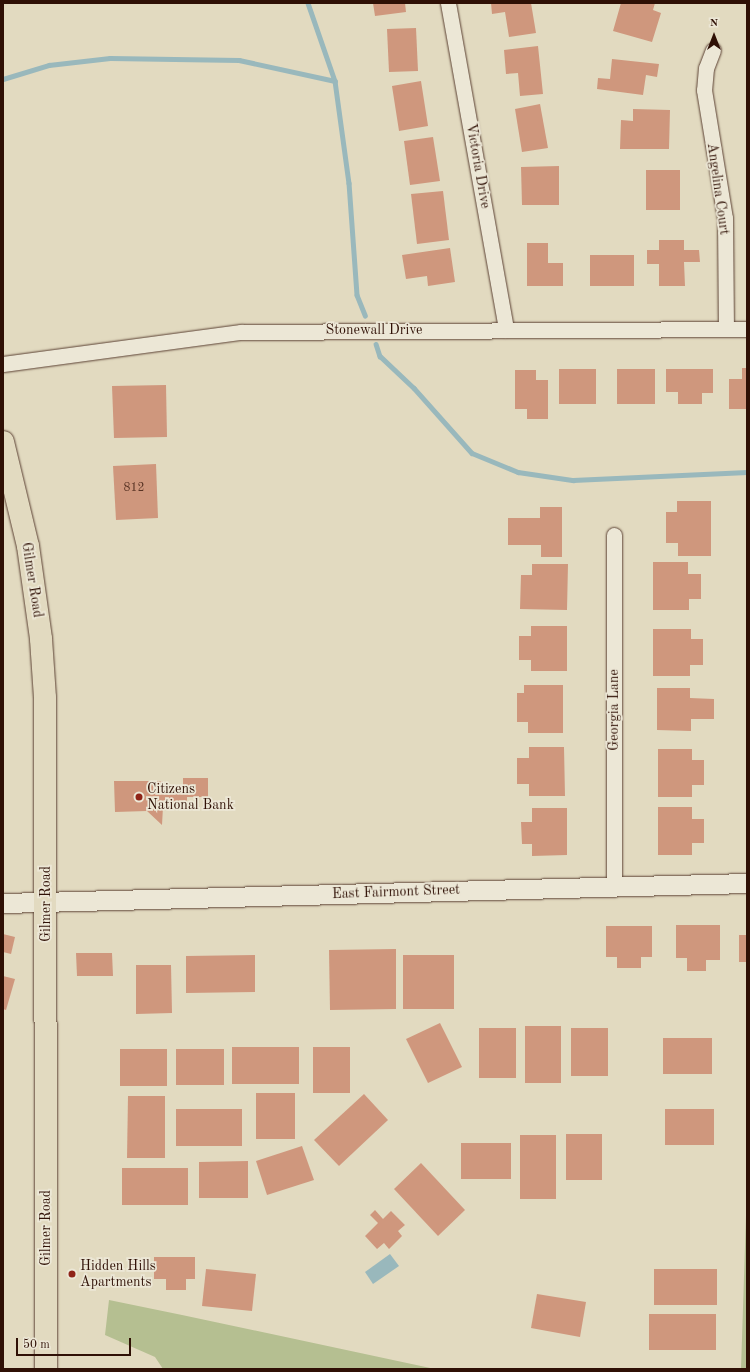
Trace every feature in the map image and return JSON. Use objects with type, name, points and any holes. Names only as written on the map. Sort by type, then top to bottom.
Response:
[{"type":"main road","name":"Gilmer Road","points":[[3,442],[28,546],[41,639],[45,698],[46,1369]]},
{"type":"street","name":"Victoria Drive","points":[[448,3],[506,330]]},
{"type":"street","name":"Angelina Court","points":[[712,50],[706,68],[704,90],[725,218],[726,329]]},
{"type":"street","name":"Stonewall Drive","points":[[3,364],[241,332],[747,329]]},
{"type":"street","name":"Georgia Lane","points":[[614,535],[614,886]]},
{"type":"street","name":"East Fairmont Street","points":[[3,903],[747,883]]},
{"type":"green space","points":[[747,1185],[747,1369],[741,1369]]},
{"type":"green space","points":[[109,1300],[435,1369],[163,1369],[155,1357],[105,1335]]},
{"type":"water","points":[[390,1254],[399,1266],[373,1284],[365,1272]]},
{"type":"building","points":[[373,3],[405,3],[406,12],[375,16]]},
{"type":"building","points":[[491,3],[531,3],[536,33],[509,37],[505,12],[492,14]]},
{"type":"building","points":[[621,3],[655,3],[653,10],[661,13],[652,42],[613,31]]},
{"type":"building","points":[[416,28],[418,71],[389,72],[387,29]]},
{"type":"building","points":[[538,46],[543,94],[520,96],[518,73],[506,74],[504,50]]},
{"type":"building","points":[[612,59],[659,64],[657,77],[646,75],[643,95],[597,89],[598,78],[610,79]]},
{"type":"building","points":[[421,81],[428,126],[399,131],[392,86]]},
{"type":"building","points":[[540,104],[548,148],[522,152],[515,109]]},
{"type":"building","points":[[633,109],[670,110],[669,149],[620,149],[621,120],[633,121]]},
{"type":"building","points":[[433,137],[440,181],[410,185],[404,141]]},
{"type":"building","points":[[559,166],[559,205],[522,205],[521,167]]},
{"type":"building","points":[[646,170],[680,170],[680,210],[646,210]]},
{"type":"building","points":[[443,191],[449,240],[417,244],[411,194]]},
{"type":"building","points":[[659,240],[684,240],[684,250],[699,250],[700,262],[684,262],[685,286],[659,286],[659,264],[647,264],[647,250],[659,250]]},
{"type":"building","points":[[527,243],[548,243],[548,263],[563,263],[563,286],[527,286]]},
{"type":"building","points":[[450,248],[455,282],[428,286],[427,276],[406,279],[402,255]]},
{"type":"building","points":[[590,255],[634,255],[634,286],[590,286]]},
{"type":"building","points":[[742,368],[747,368],[747,409],[729,409],[729,379],[742,379]]},
{"type":"building","points":[[559,369],[596,369],[596,404],[559,404]]},
{"type":"building","points":[[617,369],[655,369],[655,404],[617,404]]},
{"type":"building","points":[[666,369],[713,369],[713,393],[702,393],[702,404],[678,404],[678,392],[666,392]]},
{"type":"building","points":[[515,370],[536,370],[536,380],[548,380],[548,419],[527,419],[527,409],[515,409]]},
{"type":"building","points":[[166,385],[167,437],[114,438],[112,386]]},
{"type":"building","points":[[156,464],[158,518],[116,520],[113,466]]},
{"type":"building","points":[[677,501],[711,501],[711,556],[678,556],[678,543],[666,543],[666,512],[677,512]]},
{"type":"building","points":[[540,507],[562,507],[562,557],[541,557],[541,545],[508,545],[508,518],[540,518]]},
{"type":"building","points":[[653,562],[688,562],[688,574],[701,574],[701,599],[689,599],[689,610],[653,610]]},
{"type":"building","points":[[532,564],[568,564],[567,610],[520,609],[521,575],[532,575]]},
{"type":"building","points":[[531,626],[567,626],[567,671],[531,671],[531,660],[519,660],[519,636],[531,636]]},
{"type":"building","points":[[653,629],[691,629],[691,639],[703,639],[703,665],[690,665],[690,676],[653,676]]},
{"type":"building","points":[[524,685],[563,685],[563,733],[528,733],[528,722],[517,722],[517,693],[524,693]]},
{"type":"building","points":[[657,688],[690,688],[690,698],[714,699],[714,719],[691,719],[691,731],[657,730]]},
{"type":"building","points":[[529,747],[564,747],[565,796],[529,796],[529,784],[517,784],[517,758],[529,758]]},
{"type":"building","points":[[658,749],[692,749],[692,760],[704,760],[704,785],[692,785],[692,797],[658,797]]},
{"type":"building","name":"Citizens National Bank","points":[[183,778],[208,778],[208,797],[187,797],[187,807],[163,807],[162,825],[147,811],[115,812],[114,781],[163,781],[163,787],[183,787]]},
{"type":"building","points":[[658,807],[692,807],[692,819],[704,819],[704,843],[692,843],[692,855],[658,855]]},
{"type":"building","points":[[532,808],[567,808],[567,855],[532,856],[532,844],[522,844],[521,822],[532,822]]},
{"type":"building","points":[[676,925],[720,925],[720,960],[706,960],[706,971],[687,971],[687,958],[676,958]]},
{"type":"building","points":[[606,926],[652,926],[652,957],[641,957],[641,968],[617,968],[617,957],[606,957]]},
{"type":"building","points":[[3,934],[15,937],[11,954],[3,952]]},
{"type":"building","points":[[739,935],[747,935],[747,962],[739,962]]},
{"type":"building","points":[[396,949],[396,1009],[330,1010],[329,950]]},
{"type":"building","points":[[76,953],[112,953],[113,976],[77,976]]},
{"type":"building","points":[[255,955],[255,992],[186,993],[186,956]]},
{"type":"building","points":[[403,955],[454,955],[454,1009],[403,1009]]},
{"type":"building","points":[[136,965],[171,965],[172,1013],[136,1014]]},
{"type":"building","points":[[3,976],[15,979],[6,1010],[3,1009]]},
{"type":"building","points":[[440,1023],[462,1067],[428,1083],[406,1039]]},
{"type":"building","points":[[525,1026],[561,1026],[561,1083],[525,1083]]},
{"type":"building","points":[[479,1028],[516,1028],[516,1078],[479,1078]]},
{"type":"building","points":[[571,1028],[608,1028],[608,1076],[571,1076]]},
{"type":"building","points":[[663,1038],[712,1038],[712,1074],[663,1074]]},
{"type":"building","points":[[232,1047],[299,1047],[299,1084],[232,1084]]},
{"type":"building","points":[[313,1047],[350,1047],[350,1093],[313,1093]]},
{"type":"building","points":[[120,1049],[167,1049],[167,1086],[120,1086]]},
{"type":"building","points":[[176,1049],[224,1049],[224,1085],[176,1085]]},
{"type":"building","points":[[256,1093],[295,1093],[295,1139],[256,1139]]},
{"type":"building","points":[[364,1094],[388,1120],[339,1166],[314,1140]]},
{"type":"building","points":[[128,1096],[165,1096],[165,1158],[127,1158]]},
{"type":"building","points":[[176,1109],[242,1109],[242,1146],[176,1146]]},
{"type":"building","points":[[665,1109],[714,1109],[714,1145],[665,1145]]},
{"type":"building","points":[[566,1134],[602,1134],[602,1180],[566,1180]]},
{"type":"building","points":[[520,1135],[556,1135],[556,1199],[520,1199]]},
{"type":"building","points":[[461,1143],[511,1143],[511,1179],[461,1179]]},
{"type":"building","points":[[302,1146],[314,1180],[267,1195],[256,1161]]},
{"type":"building","points":[[248,1161],[248,1198],[199,1198],[199,1162]]},
{"type":"building","points":[[421,1163],[465,1210],[438,1236],[394,1189]]},
{"type":"building","points":[[122,1168],[188,1168],[188,1205],[122,1205]]},
{"type":"building","points":[[375,1210],[383,1219],[391,1211],[405,1225],[398,1231],[402,1236],[389,1249],[384,1243],[377,1249],[365,1236],[378,1223],[370,1215]]},
{"type":"building","points":[[154,1257],[195,1257],[195,1279],[186,1279],[186,1290],[166,1290],[166,1279],[154,1279]]},
{"type":"building","points":[[206,1269],[256,1274],[252,1311],[202,1306]]},
{"type":"building","points":[[654,1269],[717,1269],[717,1305],[654,1305]]},
{"type":"building","points":[[537,1294],[586,1302],[580,1337],[531,1328]]},
{"type":"building","points":[[649,1314],[716,1314],[716,1350],[649,1350]]},
{"type":"waterway","points":[[308,3],[335,81],[349,183],[357,295],[365,315]]},
{"type":"waterway","points":[[3,79],[49,65],[110,58],[239,60],[335,81]]},
{"type":"waterway","points":[[376,344],[380,356],[414,388],[472,453],[518,472],[573,480],[747,472]]},
{"type":"place","name":"Citizens National Bank","points":[[139,797]]},
{"type":"place","name":"Hidden Hills Apartments","points":[[72,1274]]}]
